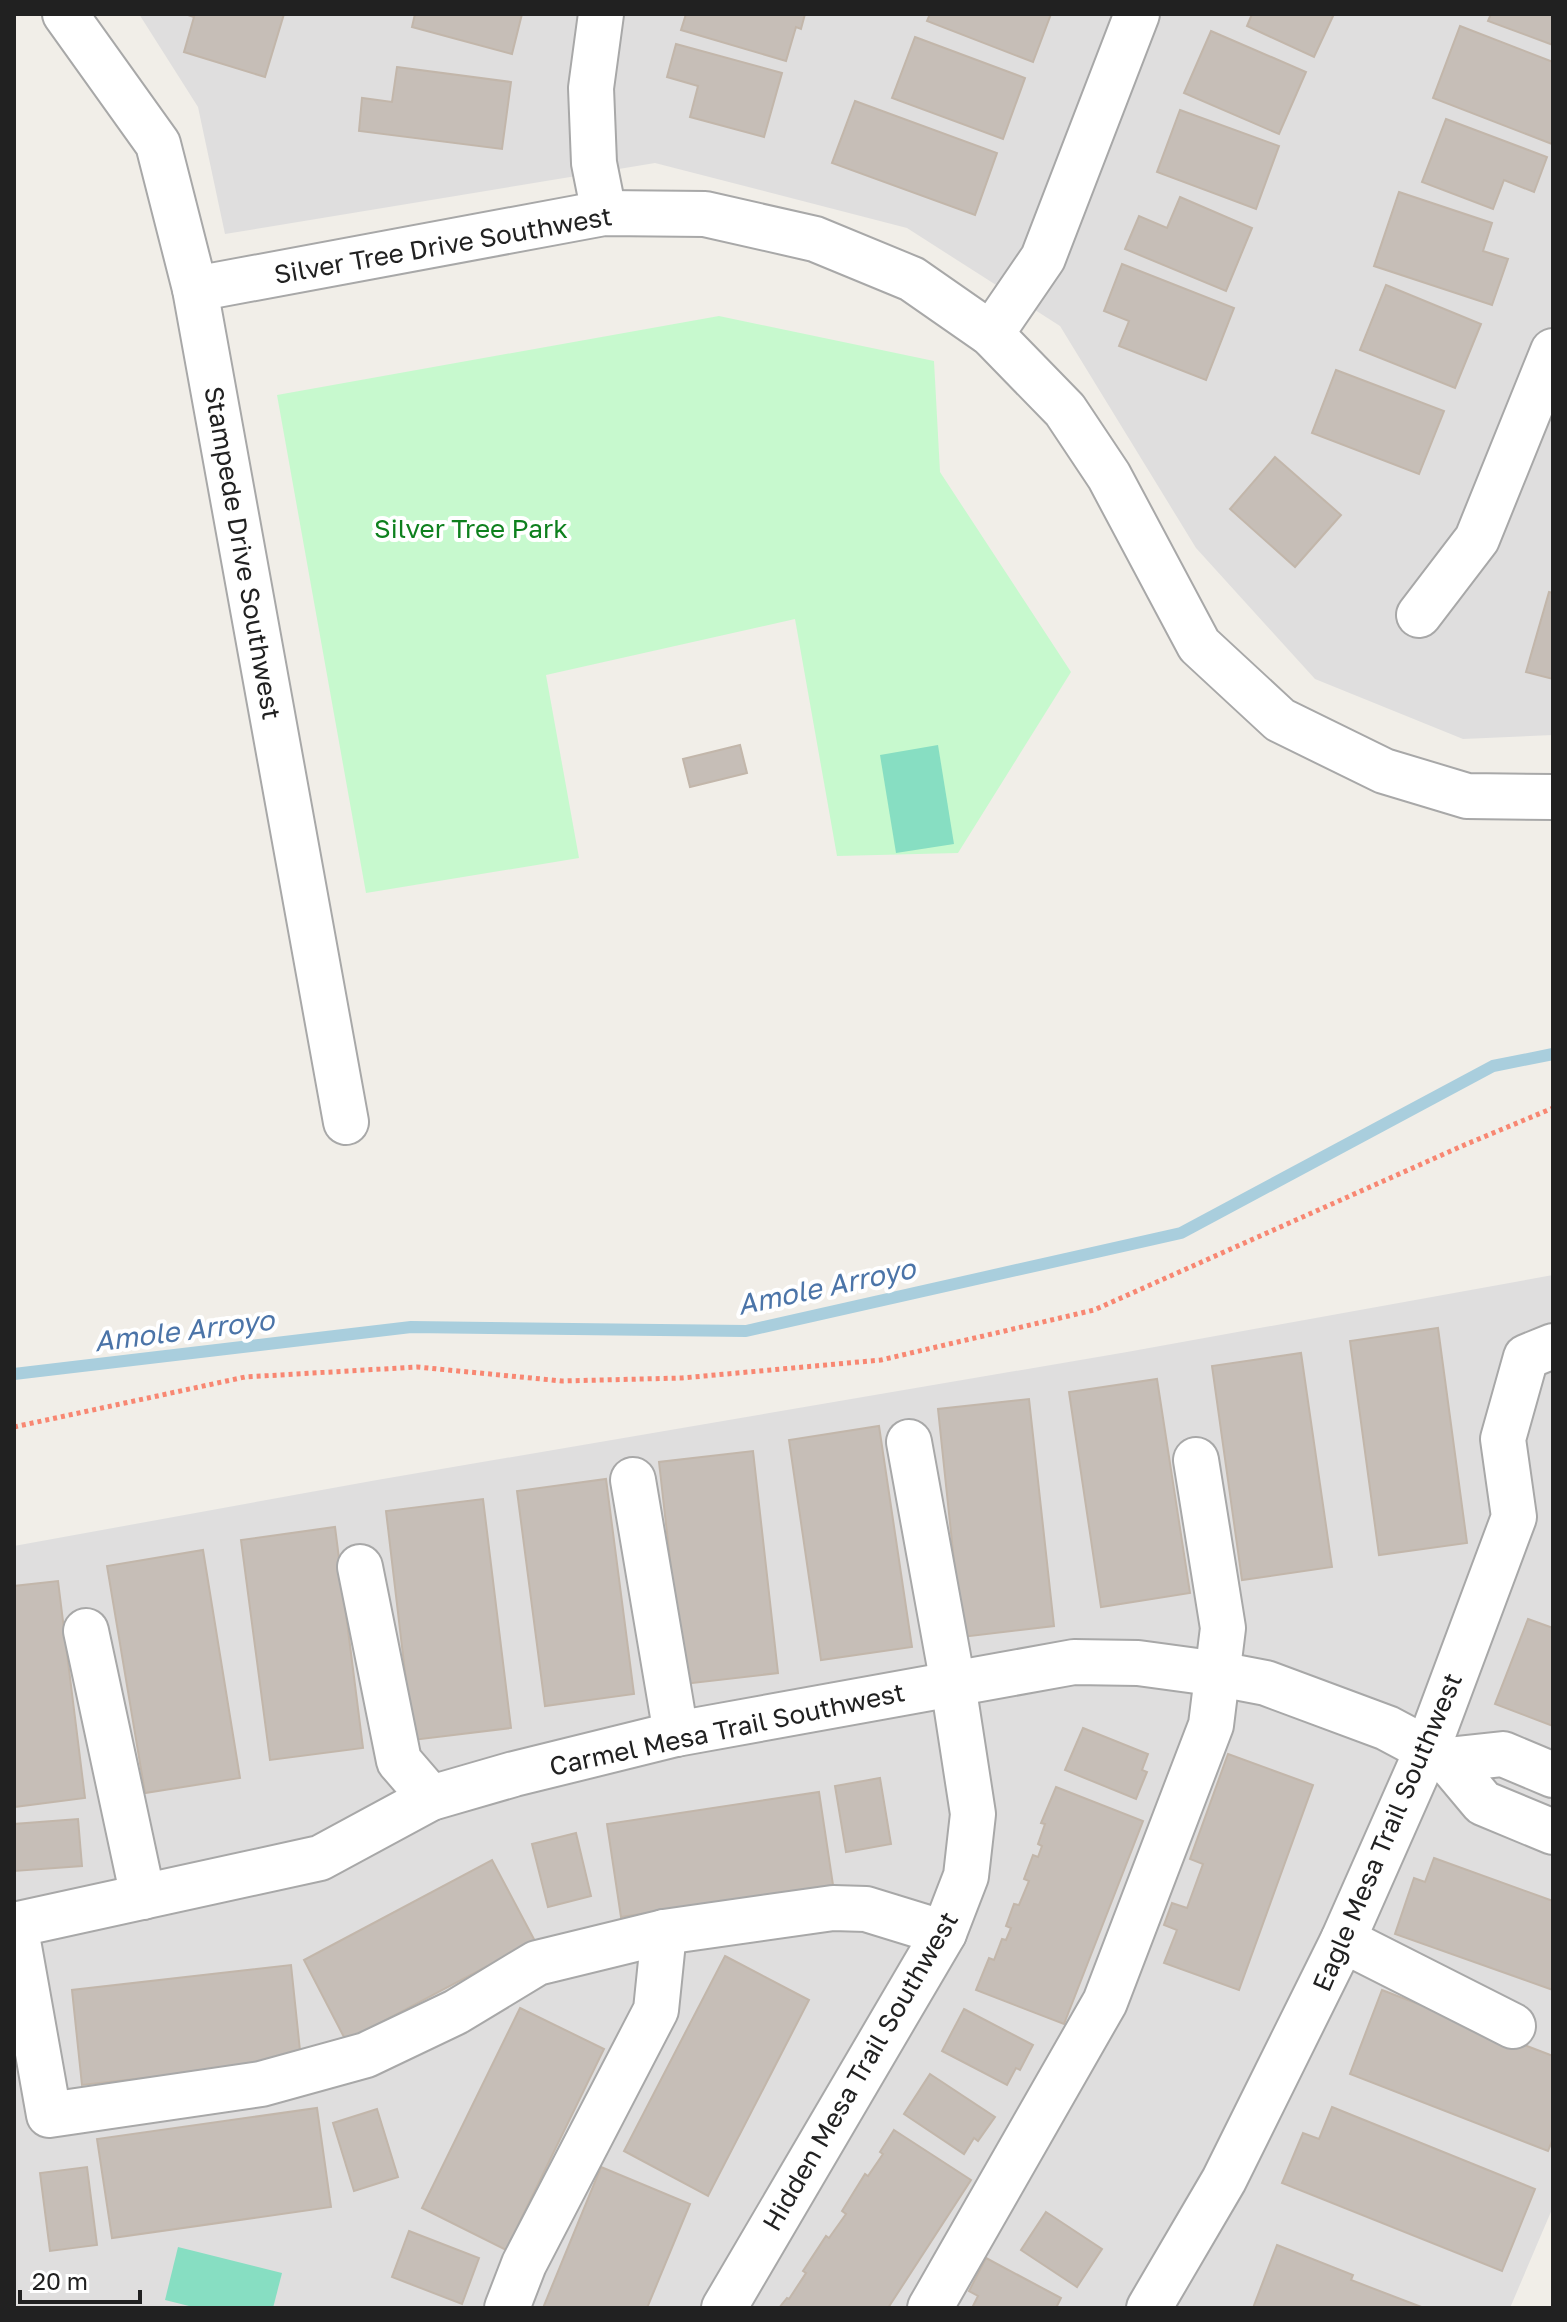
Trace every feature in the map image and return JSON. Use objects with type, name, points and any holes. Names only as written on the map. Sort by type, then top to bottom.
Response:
[{"type":"street","name":"Stampede Drive Southwest","points":[[65,14],[158,144],[195,289],[346,1122]]},
{"type":"street","points":[[601,14],[591,88],[594,163],[604,213]]},
{"type":"street","points":[[991,334],[1043,258],[1137,14]]},
{"type":"street","name":"Silver Tree Drive Southwest","points":[[195,289],[604,213],[705,214],[815,239],[912,279],[991,334],[1065,410],[1109,476],[1199,645],[1280,720],[1384,771],[1467,796],[1553,797]]},
{"type":"street","points":[[1419,615],[1477,539],[1553,351]]},
{"type":"street","name":"Eagle Mesa Trail Southwest","points":[[1149,2308],[1224,2180],[1437,1755],[1514,1517],[1503,1439],[1526,1357],[1553,1346]]},
{"type":"street","name":"Hidden Mesa Trail Southwest","points":[[724,2308],[944,1933],[966,1876],[973,1814],[909,1442]]},
{"type":"street","points":[[930,2308],[1105,2002],[1211,1725],[1223,1628],[1196,1460]]},
{"type":"street","points":[[633,1480],[676,1734]]},
{"type":"street","points":[[360,1567],[399,1761],[431,1798]]},
{"type":"street","points":[[86,1631],[143,1897]]},
{"type":"street","name":"Carmel Mesa Trail Southwest","points":[[15,1924],[320,1858],[431,1798],[514,1774],[676,1734],[1074,1662],[1138,1663],[1266,1683],[1387,1728],[1437,1755],[1483,1803],[1553,1831]]},
{"type":"street","points":[[1437,1755],[1503,1754],[1553,1775]]},
{"type":"street","points":[[15,1924],[49,2115],[261,2084],[366,2055],[456,2012],[537,1963],[664,1932],[833,1908],[866,1909],[944,1933]]},
{"type":"street","points":[[507,2308],[524,2264],[656,2010],[664,1932]]},
{"type":"street","points":[[1343,1940],[1513,2026]]},
{"type":"path","points":[[14,1427],[245,1377],[417,1367],[562,1381],[682,1378],[881,1360],[1094,1310],[1553,1108]]},
{"type":"shaded area","points":[[139,14],[1553,14],[1553,735],[1463,739],[1315,679],[1196,548],[1060,326],[907,228],[655,163],[225,234],[198,107]]},
{"type":"shaded area","points":[[1553,1275],[1553,2207],[1510,2308],[14,2308],[14,1546]]},
{"type":"green space","name":"Silver Tree Park","points":[[719,316],[934,361],[940,472],[1071,672],[958,853],[837,856],[795,619],[546,675],[579,858],[366,893],[277,395]]},
{"type":"green space","points":[[938,745],[954,844],[896,853],[880,755]]},
{"type":"green space","points":[[178,2247],[282,2273],[273,2308],[197,2308],[165,2300]]},
{"type":"building","points":[[185,14],[284,14],[265,77],[184,52],[194,17]]},
{"type":"building","points":[[415,14],[522,14],[512,54],[412,27]]},
{"type":"building","points":[[686,14],[805,14],[801,29],[796,27],[786,61],[681,30]]},
{"type":"building","points":[[930,14],[1051,14],[1033,62],[927,21]]},
{"type":"building","points":[[1252,14],[1334,14],[1314,57],[1247,26]]},
{"type":"building","points":[[1491,14],[1553,14],[1553,45],[1488,21]]},
{"type":"building","points":[[1460,26],[1553,62],[1552,144],[1433,98]]},
{"type":"building","points":[[1211,31],[1306,72],[1279,134],[1184,93]]},
{"type":"building","points":[[915,37],[1025,78],[1003,139],[892,98]]},
{"type":"building","points":[[676,44],[782,73],[764,137],[690,117],[698,86],[667,77]]},
{"type":"building","points":[[397,67],[511,82],[502,149],[359,131],[362,98],[392,102]]},
{"type":"building","points":[[855,101],[997,153],[975,215],[832,163]]},
{"type":"building","points":[[1180,110],[1279,146],[1256,209],[1157,172]]},
{"type":"building","points":[[1446,119],[1547,157],[1534,192],[1504,180],[1493,209],[1422,182]]},
{"type":"building","points":[[1399,192],[1492,223],[1483,251],[1508,259],[1492,305],[1374,266]]},
{"type":"building","points":[[1180,197],[1252,228],[1226,291],[1125,249],[1139,216],[1167,228]]},
{"type":"building","points":[[1122,264],[1234,308],[1206,380],[1119,346],[1129,321],[1104,311]]},
{"type":"building","points":[[1386,285],[1481,324],[1455,388],[1360,350]]},
{"type":"building","points":[[1336,370],[1444,411],[1419,474],[1312,433]]},
{"type":"building","points":[[1275,457],[1341,515],[1295,567],[1230,509]]},
{"type":"building","points":[[1549,592],[1553,593],[1553,679],[1526,672]]},
{"type":"building","points":[[740,745],[747,773],[690,787],[683,759]]},
{"type":"building","points":[[1438,1328],[1467,1543],[1379,1555],[1350,1341]]},
{"type":"building","points":[[1301,1353],[1332,1567],[1242,1580],[1212,1366]]},
{"type":"building","points":[[1157,1379],[1190,1593],[1101,1607],[1069,1392]]},
{"type":"building","points":[[1029,1399],[1054,1626],[962,1637],[938,1409]]},
{"type":"building","points":[[879,1426],[912,1647],[821,1660],[789,1440]]},
{"type":"building","points":[[753,1451],[778,1673],[684,1684],[659,1462]]},
{"type":"building","points":[[606,1479],[634,1694],[545,1706],[517,1491]]},
{"type":"building","points":[[483,1499],[511,1728],[413,1740],[386,1511]]},
{"type":"building","points":[[335,1527],[363,1748],[270,1760],[241,1540]]},
{"type":"building","points":[[203,1550],[240,1778],[145,1793],[107,1566]]},
{"type":"building","points":[[58,1581],[85,1798],[14,1807],[14,1586]]},
{"type":"building","points":[[1528,1619],[1553,1628],[1553,1726],[1495,1704]]},
{"type":"building","points":[[1083,1728],[1148,1754],[1142,1770],[1147,1772],[1136,1799],[1065,1770]]},
{"type":"building","points":[[1228,1754],[1313,1785],[1239,1990],[1164,1963],[1177,1930],[1164,1925],[1172,1903],[1187,1908],[1203,1864],[1190,1859]]},
{"type":"building","points":[[880,1778],[891,1844],[846,1852],[835,1786]]},
{"type":"building","points":[[1056,1787],[1143,1821],[1064,2024],[976,1990],[989,1958],[994,1960],[1002,1939],[1006,1940],[1011,1928],[1006,1926],[1014,1904],[1019,1905],[1029,1881],[1024,1879],[1033,1855],[1038,1857],[1042,1846],[1038,1844],[1045,1824],[1041,1823]]},
{"type":"building","points":[[819,1792],[833,1885],[621,1917],[607,1824]]},
{"type":"building","points":[[78,1819],[82,1866],[14,1871],[14,1824]]},
{"type":"building","points":[[576,1833],[591,1896],[548,1907],[532,1844]]},
{"type":"building","points":[[1434,1858],[1553,1901],[1553,1990],[1395,1934],[1414,1878],[1425,1882]]},
{"type":"building","points":[[492,1860],[535,1941],[346,2041],[304,1960]]},
{"type":"building","points":[[725,1956],[809,2000],[708,2196],[624,2151]]},
{"type":"building","points":[[291,1965],[301,2060],[82,2085],[72,1990]]},
{"type":"building","points":[[1382,1990],[1553,2056],[1553,2139],[1548,2151],[1350,2074]]},
{"type":"building","points":[[520,2008],[604,2049],[506,2250],[422,2208]]},
{"type":"building","points":[[964,2009],[1033,2045],[1020,2070],[1016,2068],[1007,2085],[942,2051]]},
{"type":"building","points":[[930,2074],[995,2117],[978,2141],[974,2138],[964,2154],[904,2114]]},
{"type":"building","points":[[1332,2107],[1535,2189],[1502,2271],[1282,2183],[1303,2133],[1319,2139]]},
{"type":"building","points":[[317,2108],[331,2207],[112,2238],[97,2139]]},
{"type":"building","points":[[377,2109],[398,2177],[354,2191],[333,2123]]},
{"type":"building","points":[[894,2130],[971,2180],[888,2308],[779,2308],[789,2299],[806,2273],[803,2271],[826,2236],[829,2238],[846,2214],[842,2211],[865,2174],[868,2176],[883,2154],[880,2152]]},
{"type":"building","points":[[87,2167],[97,2245],[50,2251],[40,2173]]},
{"type":"building","points":[[601,2167],[690,2204],[647,2308],[543,2308]]},
{"type":"building","points":[[1046,2212],[1102,2249],[1077,2287],[1021,2250]]},
{"type":"building","points":[[409,2231],[479,2258],[462,2304],[392,2277]]},
{"type":"building","points":[[1277,2245],[1353,2275],[1351,2280],[1424,2308],[1253,2308]]},
{"type":"building","points":[[986,2258],[1061,2298],[1056,2308],[972,2308],[978,2296],[969,2291]]},
{"type":"waterway","name":"Amole Arroyo","points":[[14,1374],[411,1327],[746,1331],[1181,1233],[1493,1066],[1553,1054]]}]
